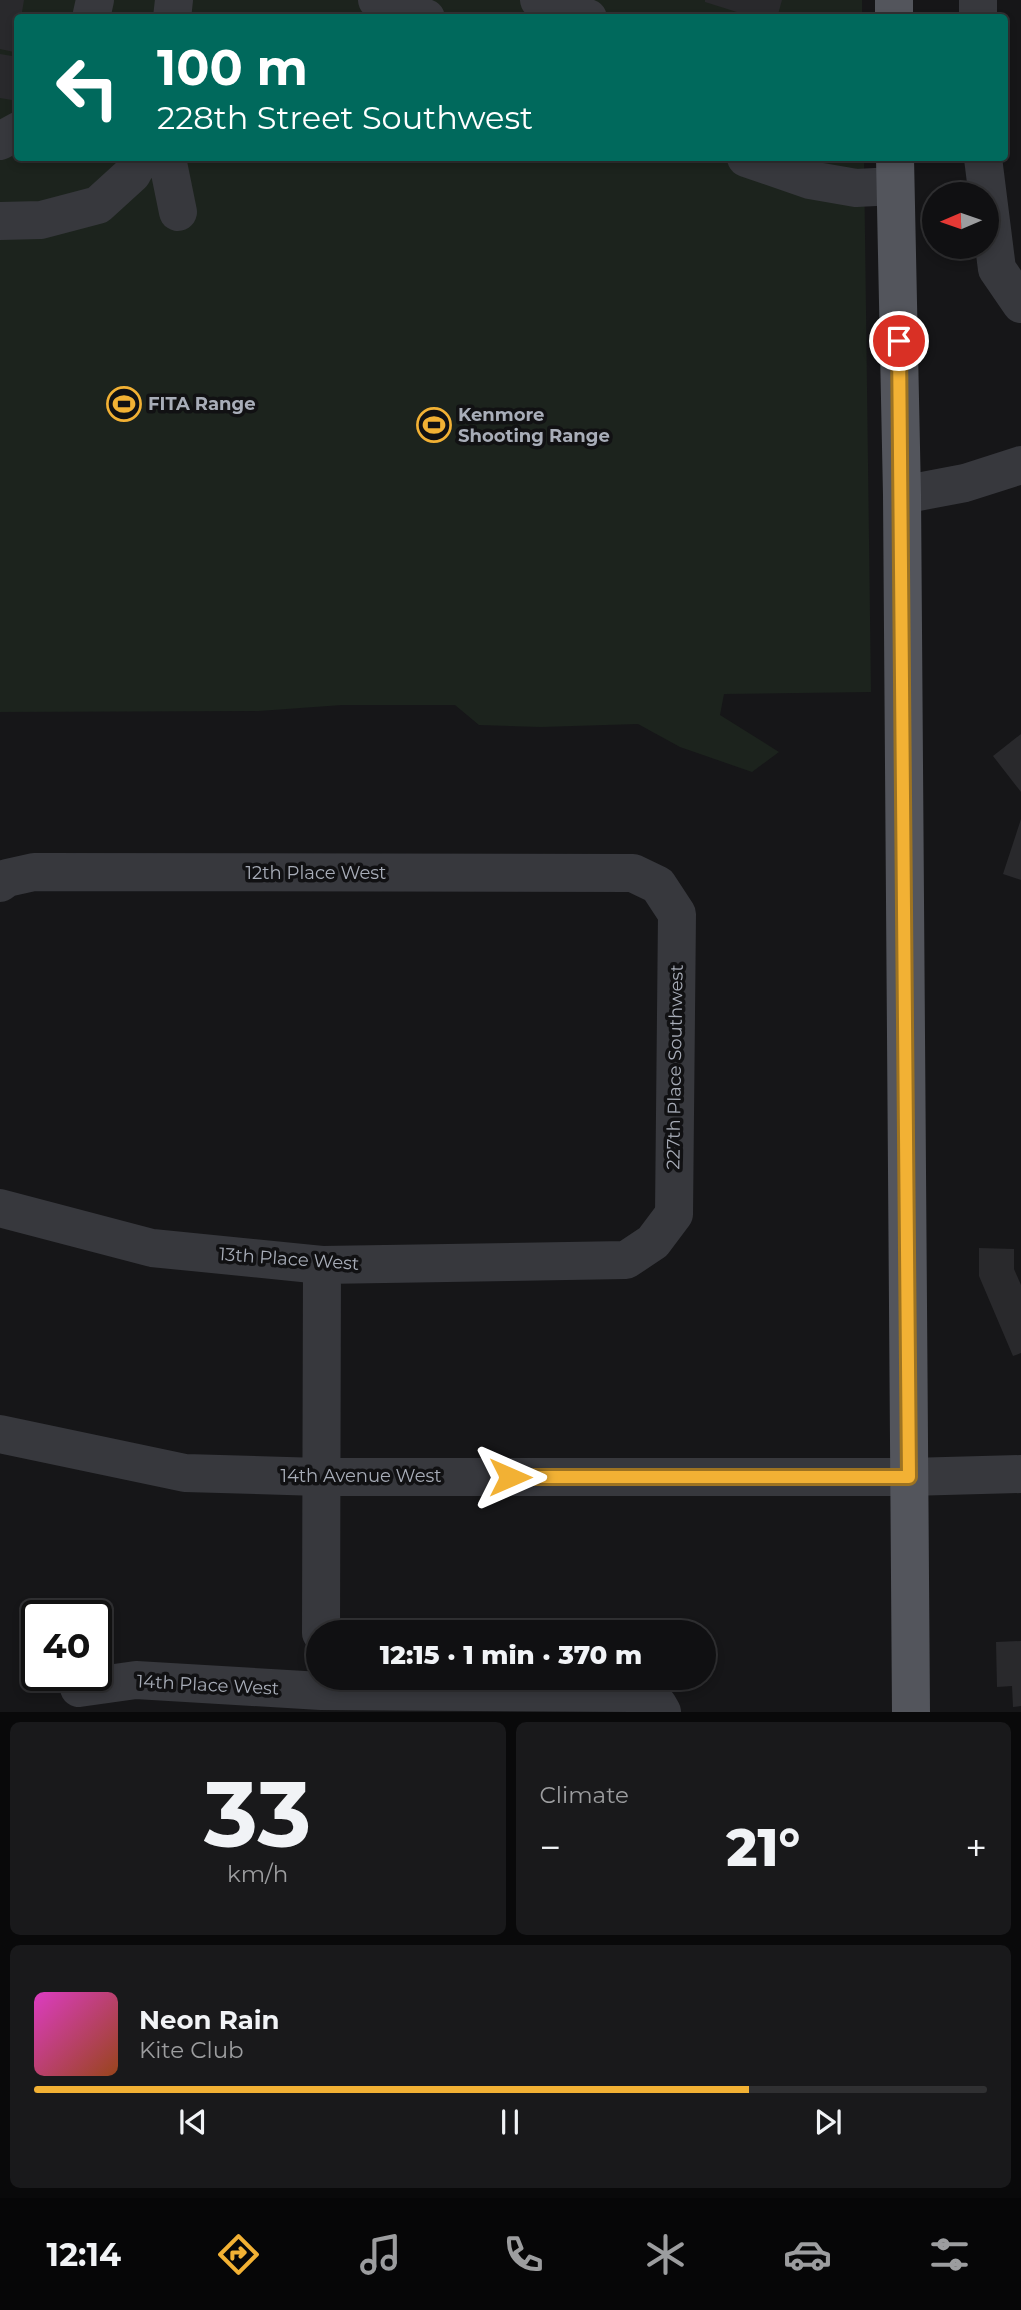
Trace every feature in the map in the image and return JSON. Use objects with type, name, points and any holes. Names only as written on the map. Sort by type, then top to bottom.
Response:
[{"type":"main road","points":[[895,172],[902,495],[911,1712]]},
{"type":"street","points":[[377,0],[415,14]]},
{"type":"street","points":[[539,0],[577,14]]},
{"type":"street","points":[[0,221],[41,220],[98,205],[132,174],[139,161]]},
{"type":"street","points":[[168,161],[178,212]]},
{"type":"street","points":[[755,161],[810,180],[856,188],[895,172]]},
{"type":"street","points":[[983,161],[998,269],[1021,304]]},
{"type":"street","points":[[902,495],[965,483],[1021,465]]},
{"type":"street","name":"12th Place West","points":[[0,883],[7,878],[34,872],[633,873]]},
{"type":"street","name":"227th Place Southwest","points":[[626,1261],[653,1242],[674,1214],[677,914],[658,886],[633,873]]},
{"type":"street","name":"13th Place West","points":[[0,1208],[152,1248],[322,1265],[626,1261]]},
{"type":"street","points":[[321,1620],[322,1265]]},
{"type":"street","name":"14th Avenue West","points":[[0,1434],[185,1473],[320,1477],[909,1477],[1021,1474]]},
{"type":"street","name":"14th Place West","points":[[112,1683],[136,1680],[321,1694],[647,1702]]},
{"type":"shaded area","name":"Kenmore Shooting Range","points":[[0,0],[862,0],[862,14],[14,14],[14,161],[864,161],[871,692],[724,694],[720,715],[779,752],[752,772],[680,747],[638,724],[541,727],[479,725],[455,705],[342,705],[259,711],[0,712]]},
{"type":"building","points":[[0,0],[24,0],[22,14],[14,14],[14,52],[0,49]]},
{"type":"building","points":[[782,0],[778,14],[743,14],[705,2]]},
{"type":"building","points":[[0,54],[14,56],[14,100],[0,98]]},
{"type":"building","points":[[1021,734],[1021,792],[993,756]]},
{"type":"building","points":[[1021,819],[1021,880],[1003,874]]},
{"type":"building","points":[[979,1248],[1014,1249],[1014,1269],[1021,1285],[1021,1353],[1013,1356],[979,1276]]},
{"type":"building","points":[[1021,1641],[1021,1706],[1013,1707],[1012,1686],[997,1687],[996,1642]]},
{"type":"place","name":"FITA Range","points":[[124,404]]},
{"type":"place","name":"Kenmore Shooting Range","points":[[434,425]]},
{"type":"route","points":[[510,1477],[909,1477],[899,341]]}]
